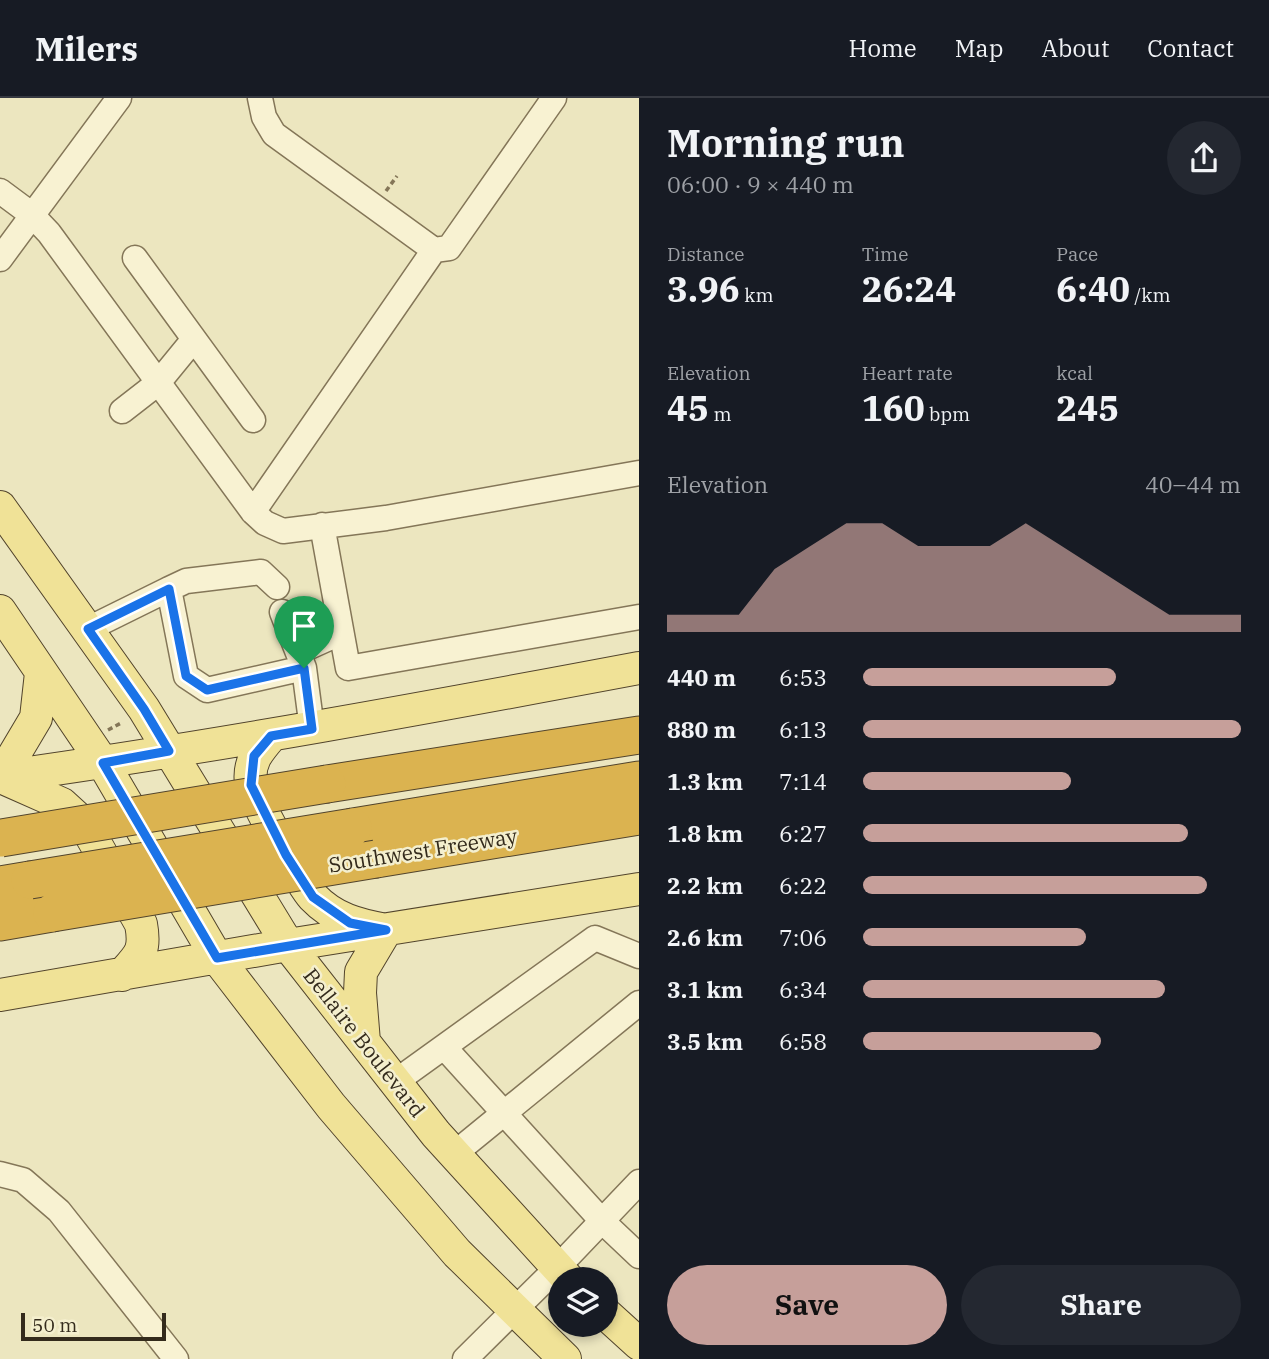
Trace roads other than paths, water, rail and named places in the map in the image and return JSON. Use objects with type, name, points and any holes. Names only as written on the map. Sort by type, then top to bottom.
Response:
[{"type":"highway","points":[[0,838],[639,735]]},
{"type":"highway","points":[[15,883],[639,780]]},
{"type":"highway","name":"Southwest Freeway","points":[[0,922],[639,816]]},
{"type":"main road","name":"Bellaire Boulevard","points":[[0,507],[144,709],[288,946],[454,1154],[556,1267]]},
{"type":"main road","points":[[0,611],[41,673],[103,748],[217,958],[331,1106],[457,1253],[565,1359]]},
{"type":"main road","points":[[1,777],[103,748],[169,751],[271,736],[639,668]]},
{"type":"main road","points":[[1,777],[36,718],[41,673]]},
{"type":"main road","points":[[271,736],[254,756],[251,785],[286,855],[313,897],[350,923],[386,930]]},
{"type":"main road","points":[[1,777],[62,804],[85,825],[141,923],[144,942],[140,955],[121,975]]},
{"type":"main road","points":[[0,995],[639,889]]},
{"type":"main road","points":[[364,1042],[360,993],[362,972],[386,930]]},
{"type":"main road","points":[[618,1325],[639,1344]]},
{"type":"street","points":[[0,259],[119,98]]},
{"type":"street","points":[[260,98],[264,117],[274,134],[434,250],[449,248],[554,98]]},
{"type":"street","points":[[0,191],[31,214],[49,233],[253,512],[265,523],[283,531],[386,518],[639,476]]},
{"type":"street","points":[[253,512],[434,250]]},
{"type":"street","points":[[135,258],[253,420]]},
{"type":"street","points":[[122,411],[158,383],[194,339]]},
{"type":"street","points":[[322,525],[348,668],[639,617]]},
{"type":"street","points":[[88,629],[186,581],[261,572],[277,587]]},
{"type":"street","points":[[169,589],[186,676],[207,690],[301,660],[340,633]]},
{"type":"street","points":[[282,612],[301,660],[312,729]]},
{"type":"street","points":[[395,1082],[594,938],[639,956]]},
{"type":"street","points":[[454,1154],[639,1003]]},
{"type":"street","points":[[444,1047],[602,1221],[639,1256]]},
{"type":"street","points":[[0,1174],[23,1180],[59,1211],[176,1359]]},
{"type":"street","points":[[567,1267],[602,1221],[639,1182]]},
{"type":"street","points":[[465,1359],[515,1310],[548,1285]]}]
